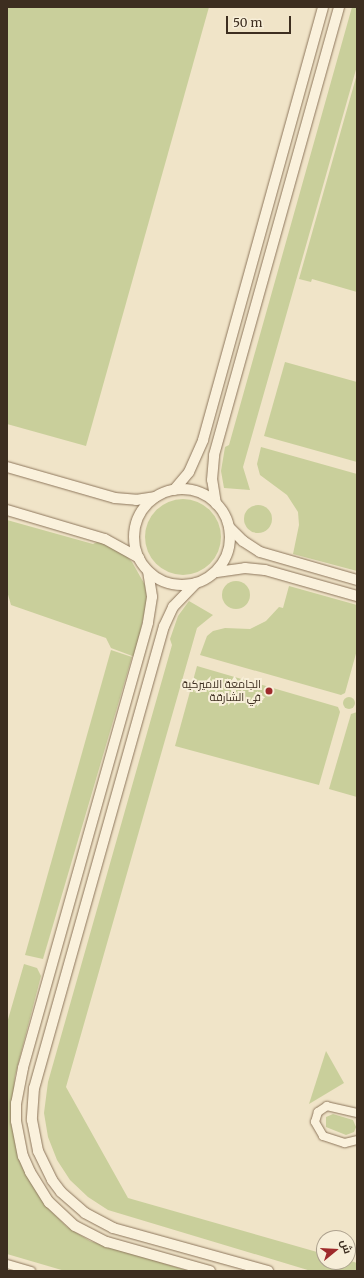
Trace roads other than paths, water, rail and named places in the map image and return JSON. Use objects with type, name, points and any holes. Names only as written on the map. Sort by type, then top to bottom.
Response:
[{"type":"street","points":[[174,490],[189,472],[203,440],[323,7]]},
{"type":"street","points":[[339,7],[214,455],[212,480],[216,504],[229,527],[251,547],[270,555],[357,580]]},
{"type":"street","points":[[7,467],[115,498],[136,500],[156,497],[174,490],[197,492],[216,504]]},
{"type":"street","points":[[156,497],[142,511],[136,525],[135,544],[139,558],[148,571],[168,583],[179,585],[196,583]]},
{"type":"street","points":[[7,510],[105,539],[139,558]]},
{"type":"street","points":[[217,572],[229,548],[229,527]]},
{"type":"street","points":[[266,570],[270,555]]},
{"type":"street","points":[[268,1271],[255,1269],[114,1228],[85,1214],[61,1192],[52,1180],[38,1151],[32,1120],[36,1080],[164,626],[173,606],[196,583],[217,572],[245,568],[266,570],[357,596]]},
{"type":"street","points":[[148,571],[152,597],[148,623],[18,1086],[16,1121],[23,1156],[35,1183],[49,1202],[75,1226],[107,1242],[210,1271]]},
{"type":"street","points":[[357,1113],[327,1106],[318,1112],[315,1122],[323,1136],[345,1143],[357,1140]]},
{"type":"street","points":[[7,1264],[31,1271]]},
{"type":"place","name":"الجامعة الاميركية في الشارقة","points":[[269,691]]}]
